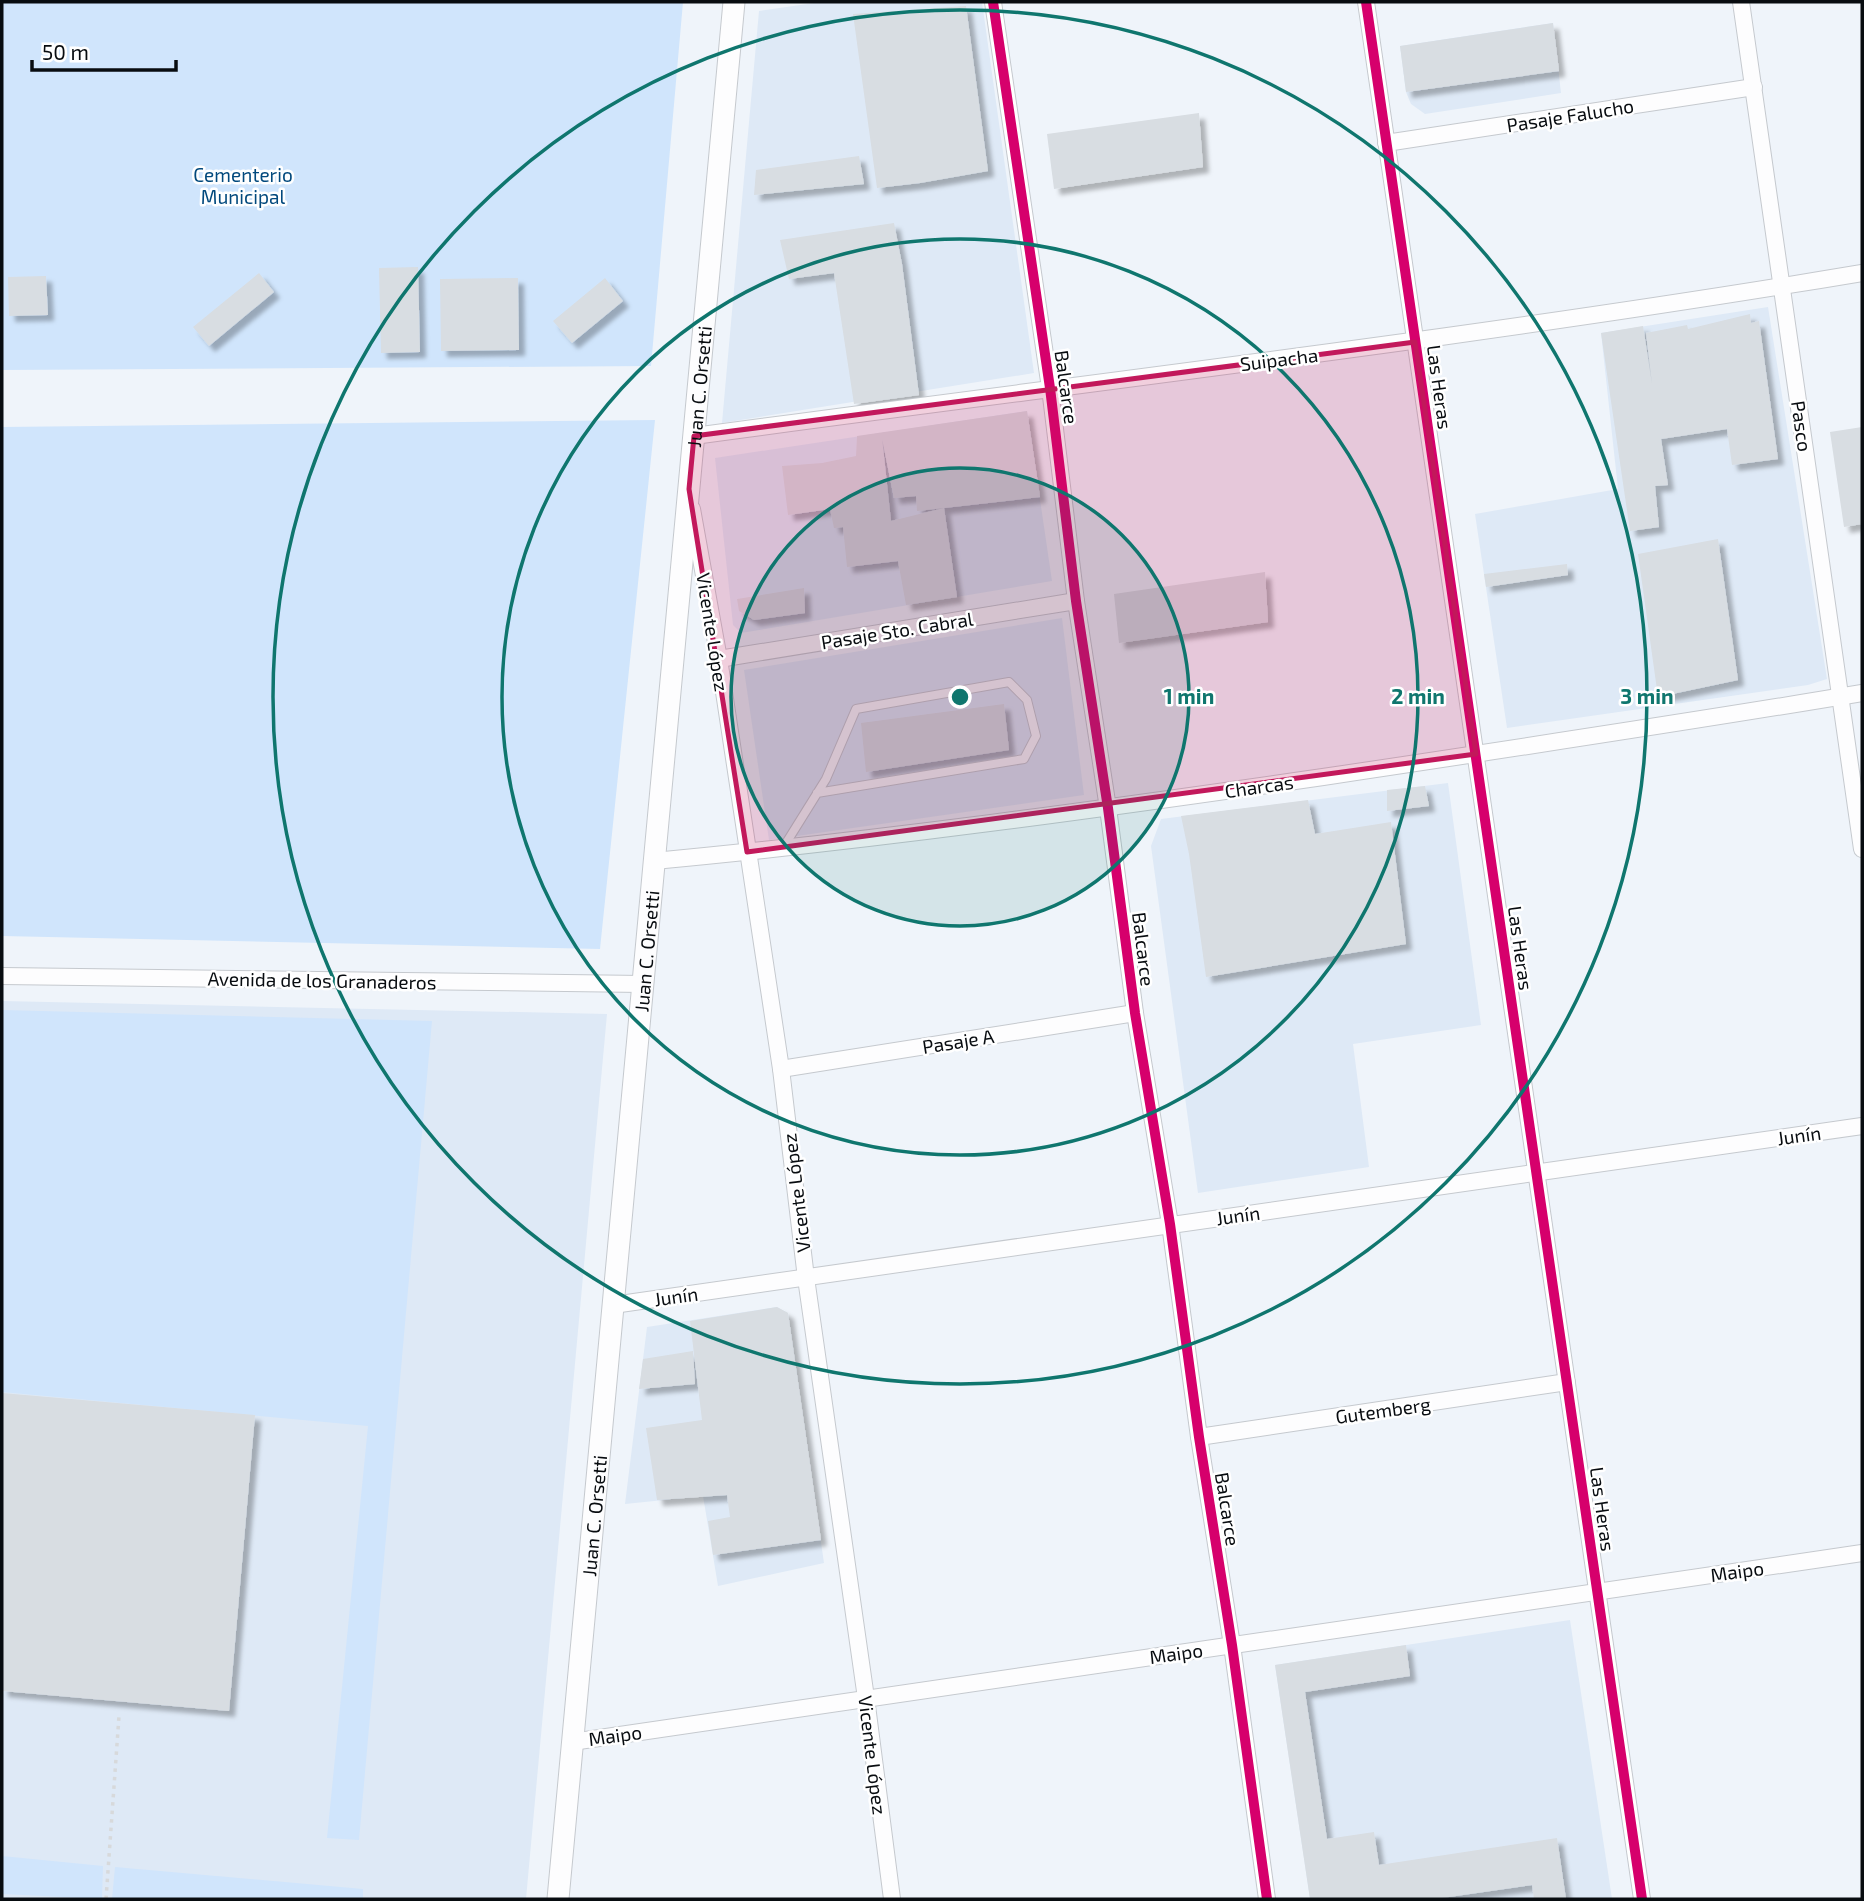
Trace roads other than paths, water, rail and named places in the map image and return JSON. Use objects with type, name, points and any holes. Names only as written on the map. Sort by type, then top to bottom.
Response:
[{"type":"street","name":"Juan C. Orsetti","points":[[558,1899],[734,2]]},
{"type":"street","name":"Balcarce","points":[[993,2],[1050,388],[1076,601],[1108,808],[1135,1013],[1170,1224],[1267,1899]]},
{"type":"street","name":"Las Heras","points":[[1366,2],[1642,1899]]},
{"type":"street","name":"Pasco","points":[[1741,2],[1862,849]]},
{"type":"street","name":"Pasaje Falucho","points":[[1386,143],[1754,87]]},
{"type":"street","name":"Suipacha","points":[[694,436],[1416,342],[1862,273]]},
{"type":"street","name":"Vicente López","points":[[689,489],[719,659],[781,1069],[806,1278],[892,1899]]},
{"type":"street","name":"Pasaje Sto. Cabral","points":[[719,659],[1076,601]]},
{"type":"street","name":"Charcas","points":[[654,861],[1108,808],[1476,754],[1862,693]]},
{"type":"street","name":"Avenida de los Granaderos","points":[[2,976],[643,984]]},
{"type":"street","name":"Pasaje A","points":[[781,1069],[1135,1013]]},
{"type":"street","name":"Junín","points":[[613,1305],[1862,1126]]},
{"type":"street","name":"Gutemberg","points":[[1199,1437],[1567,1382]]},
{"type":"street","name":"Maipo","points":[[572,1742],[1862,1553]]},
{"type":"lane","points":[[783,848],[817,793],[826,779],[856,709],[1009,682],[1027,700],[1036,736],[1024,759],[817,793]]},
{"type":"park label","name":"Cementerio Municipal","points":[[243,185]]}]
